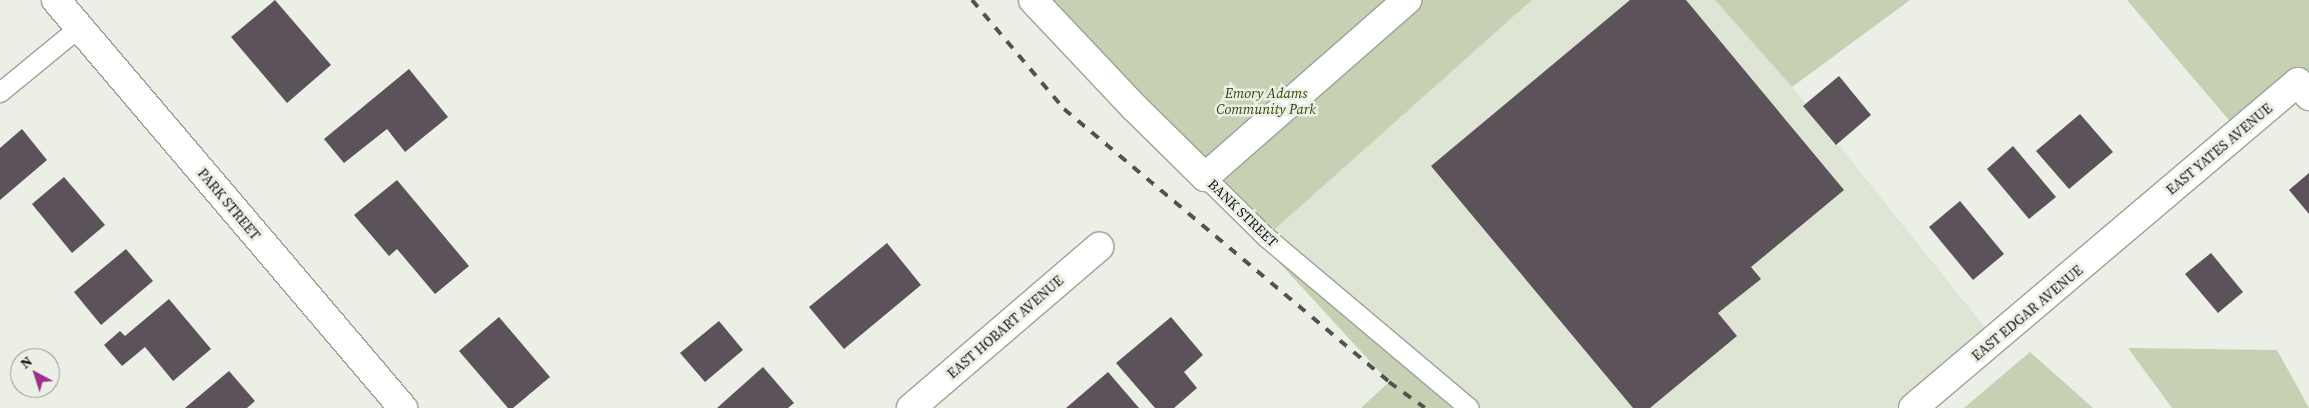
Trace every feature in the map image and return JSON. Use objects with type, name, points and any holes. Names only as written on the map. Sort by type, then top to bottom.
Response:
[{"type":"street","name":"PARK STREET","points":[[56,0],[403,408]]},
{"type":"street","name":"BANK STREET","points":[[1032,0],[1205,177]]},
{"type":"street","points":[[1205,177],[1406,0]]},
{"type":"street","name":"EAST YATES AVENUE","points":[[2140,216],[2303,89]]},
{"type":"street","name":"EAST EDGAR AVENUE","points":[[1912,408],[2140,216]]},
{"type":"street","name":"EAST HOBART AVENUE","points":[[911,408],[1099,247]]},
{"type":"lane","points":[[0,92],[79,27]]},
{"type":"lane","name":"BANK STREET","points":[[1205,177],[1266,237],[1469,408]]},
{"type":"shaded area","points":[[1532,0],[1715,0],[1792,87],[1995,340],[1913,408],[1469,408],[1266,237]]},
{"type":"green space","name":"Emory Adams Community Park","points":[[1038,0],[1532,0],[1266,237],[1469,408],[1361,408],[1389,382]]},
{"type":"green space","points":[[1715,0],[1910,0],[1792,87]]},
{"type":"green space","points":[[2127,0],[2309,0],[2309,75],[2239,132]]},
{"type":"green space","points":[[2128,348],[2277,350],[2309,408],[2172,408]]},
{"type":"green space","points":[[2030,352],[2093,408],[1964,408]]},
{"type":"building","points":[[275,0],[331,65],[287,103],[231,37]]},
{"type":"building","points":[[1630,0],[1686,0],[1844,190],[1751,267],[1761,279],[1718,313],[1737,336],[1650,408],[1633,408],[1431,166]]},
{"type":"building","points":[[409,69],[448,117],[405,152],[387,129],[344,163],[324,139]]},
{"type":"building","points":[[1839,76],[1871,115],[1836,145],[1803,106]]},
{"type":"building","points":[[2080,114],[2113,152],[2069,189],[2036,151]]},
{"type":"building","points":[[22,129],[47,160],[0,200],[0,148]]},
{"type":"building","points":[[2013,146],[2056,197],[2029,219],[1987,169]]},
{"type":"building","points":[[2309,173],[2309,214],[2289,190]]},
{"type":"building","points":[[64,177],[105,225],[72,253],[32,204]]},
{"type":"building","points":[[397,180],[469,266],[435,294],[397,249],[389,256],[354,215]]},
{"type":"building","points":[[1960,201],[2004,254],[1973,280],[1929,227]]},
{"type":"building","points":[[887,243],[921,285],[844,349],[809,307]]},
{"type":"building","points":[[126,249],[153,281],[101,325],[74,292]]},
{"type":"building","points":[[2211,253],[2243,292],[2218,313],[2185,274]]},
{"type":"building","points":[[169,299],[211,349],[173,381],[145,347],[122,366],[104,345],[120,331],[125,336]]},
{"type":"building","points":[[499,317],[550,377],[513,408],[508,408],[459,351]]},
{"type":"building","points":[[1171,317],[1203,355],[1184,372],[1197,388],[1174,408],[1155,408],[1116,363]]},
{"type":"building","points":[[719,321],[743,350],[705,382],[680,353]]},
{"type":"building","points":[[763,367],[794,403],[788,408],[717,408]]},
{"type":"building","points":[[229,371],[255,401],[247,408],[185,408]]},
{"type":"building","points":[[1108,372],[1139,408],[1066,408]]},
{"type":"railway","points":[[972,0],[1064,109],[1389,382],[1425,408]]}]
